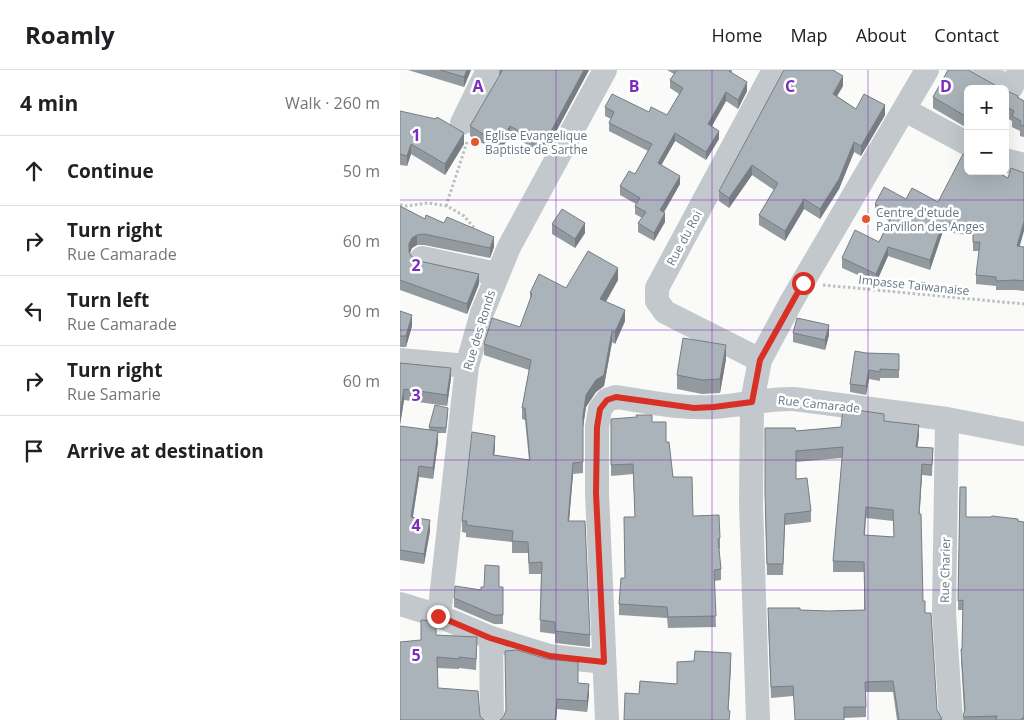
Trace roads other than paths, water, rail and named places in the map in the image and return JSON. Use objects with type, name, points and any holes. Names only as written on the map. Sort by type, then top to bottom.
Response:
[{"type":"street","points":[[462,123],[488,70]]},
{"type":"street","name":"Rue des Ronds","points":[[438,616],[467,366],[482,313],[508,246],[605,70]]},
{"type":"street","name":"Rue du Roi","points":[[760,360],[665,312],[657,301],[657,288],[774,70]]},
{"type":"street","points":[[758,720],[751,504],[752,402],[760,360],[927,70]]},
{"type":"street","points":[[976,70],[1011,88],[1020,70]]},
{"type":"street","points":[[905,110],[964,142]]},
{"type":"street","points":[[1009,161],[1024,165]]},
{"type":"street","points":[[422,258],[497,274]]},
{"type":"street","points":[[400,360],[467,366]]},
{"type":"street","name":"Rue Camarade","points":[[607,720],[596,493],[597,427],[600,409],[607,400],[616,397],[694,408],[778,398],[794,399],[947,419],[1024,434]]},
{"type":"street","name":"Rue Charier","points":[[947,419],[944,613],[951,720]]},
{"type":"street","points":[[400,604],[438,616],[490,638],[550,656],[604,662]]},
{"type":"street","points":[[490,638],[492,720]]},
{"type":"place","name":"Eglise Evangelique Baptiste de Sarthe","points":[[475,142]]},
{"type":"place","name":"Centre d'etude Parvillon des Anges","points":[[866,219]]}]
